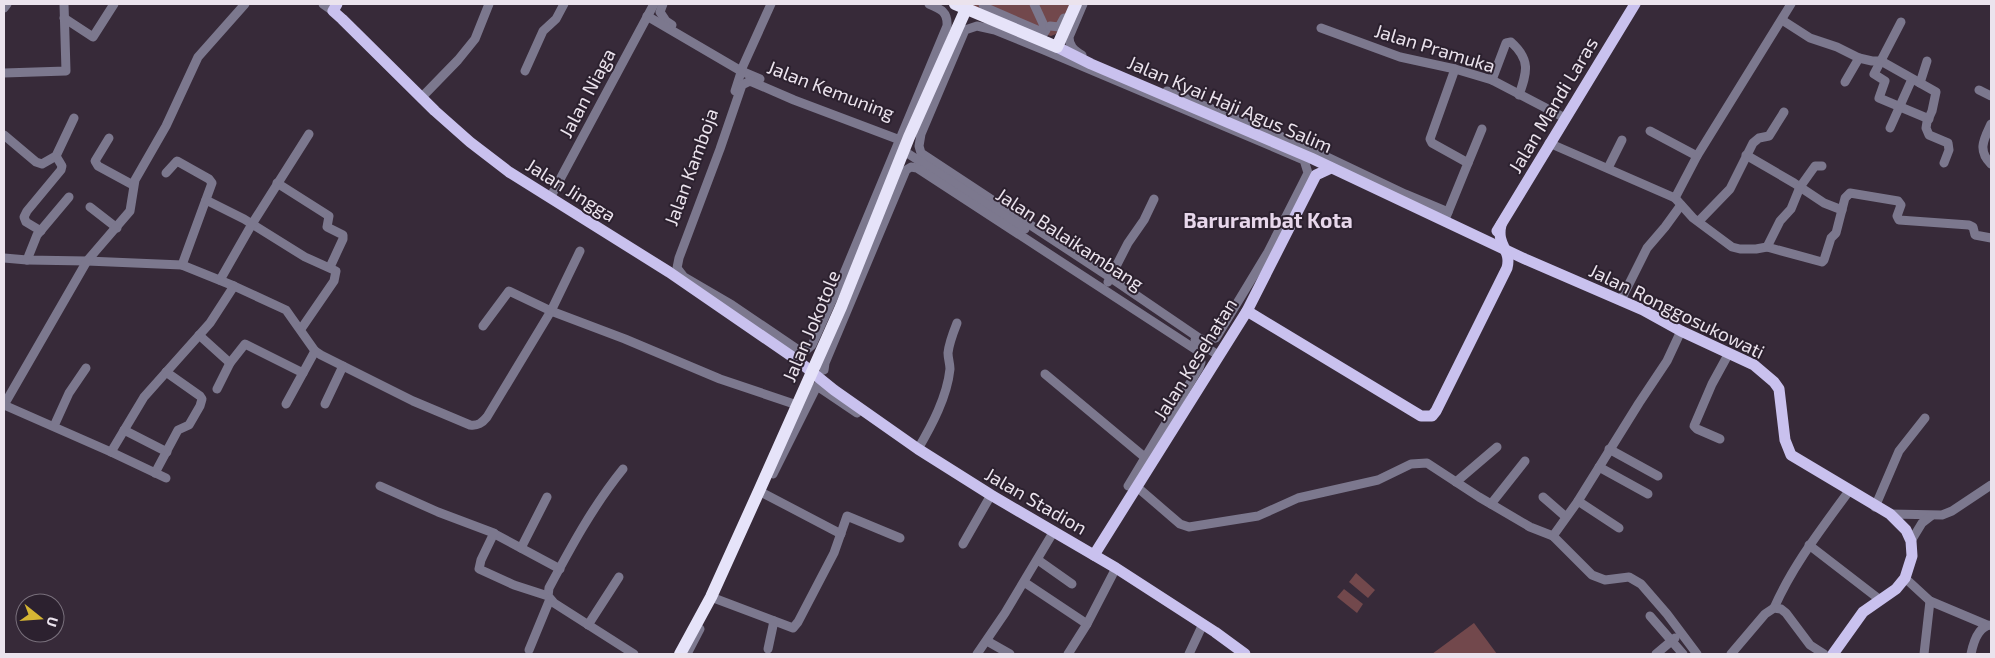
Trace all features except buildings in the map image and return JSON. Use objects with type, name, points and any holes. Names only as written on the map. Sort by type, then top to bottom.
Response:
[{"type":"highway","points":[[1057,47],[1076,4]]},
{"type":"highway","name":"Jalan Jokotole","points":[[680,654],[713,597],[762,493],[803,391],[815,374],[904,141],[960,6]]},
{"type":"highway","name":"Jalan Kyai Haji Agus Salim","points":[[960,6],[1057,47]]},
{"type":"main road","name":"Jalan Mandi Laras","points":[[1501,225],[1564,118],[1635,4]]},
{"type":"main road","name":"Jalan Jingga","points":[[335,7],[421,98],[491,159],[669,272],[815,374]]},
{"type":"main road","name":"Jalan Kyai Haji Agus Salim","points":[[1057,47],[1091,64],[1446,217],[1478,238],[1505,249]]},
{"type":"main road","points":[[1311,158],[1316,175],[1331,168]]},
{"type":"main road","name":"Jalan Kesehatan","points":[[1094,555],[1148,461],[1247,311],[1316,175]]},
{"type":"main road","points":[[1478,238],[1491,235],[1501,225]]},
{"type":"main road","points":[[1247,311],[1421,416],[1432,416],[1507,268],[1509,257],[1499,238],[1501,225]]},
{"type":"main road","name":"Jalan Ronggosukowati","points":[[1505,249],[1524,259],[1621,300],[1754,365],[1774,382],[1779,389],[1783,407],[1785,440],[1791,455],[1875,507],[1890,514],[1906,530],[1911,540]]},
{"type":"main road","points":[[1507,268],[1516,260],[1524,259]]},
{"type":"main road","name":"Jalan Stadion","points":[[815,374],[834,390],[990,498],[1054,531],[1116,568],[1203,624],[1245,654]]},
{"type":"main road","points":[[1833,654],[1864,612],[1878,600],[1896,589],[1905,578],[1912,556],[1911,540]]},
{"type":"street","points":[[4,8],[7,4]]},
{"type":"street","points":[[4,73],[66,71],[64,4]]},
{"type":"street","points":[[64,18],[93,37],[114,4]]},
{"type":"street","points":[[166,478],[4,405],[87,261],[117,228],[131,207],[133,185],[166,126],[198,57],[245,4]]},
{"type":"street","points":[[324,4],[335,7]]},
{"type":"street","points":[[421,98],[458,60],[475,39],[489,4]]},
{"type":"street","points":[[525,71],[543,31],[556,19],[564,4]]},
{"type":"street","name":"Jalan Niaga","points":[[550,198],[654,4]]},
{"type":"street","points":[[664,4],[660,12],[666,22],[742,69]]},
{"type":"street","name":"Jalan Kamboja","points":[[669,272],[700,193],[742,69],[771,4]]},
{"type":"street","points":[[904,141],[794,100],[750,81],[744,83],[679,258],[677,268],[684,276],[732,305],[797,349],[805,351],[812,345],[904,141],[947,26],[948,18],[944,11],[930,4]]},
{"type":"street","points":[[983,4],[984,7],[1040,33],[1044,33],[1046,30],[1034,4]]},
{"type":"street","points":[[1050,26],[1061,25],[1070,4]]},
{"type":"street","points":[[1083,4],[1069,36],[1069,42],[1073,49],[1085,57],[1300,144],[1405,194],[1446,217],[1482,129]]},
{"type":"street","points":[[1621,300],[1647,248],[1665,228],[1697,156],[1791,4]]},
{"type":"street","points":[[647,16],[742,69]]},
{"type":"street","points":[[1782,20],[1810,38],[1837,47],[1859,58],[1881,61],[1936,92],[1926,128],[1929,135],[1948,143],[1950,146],[1944,163]]},
{"type":"street","points":[[1901,22],[1874,74],[1885,80],[1879,98],[1929,119]]},
{"type":"street","points":[[983,26],[995,30],[1304,160],[1308,173],[1268,252],[1216,338],[1205,341],[1199,338],[1110,280],[921,153],[919,146],[921,134],[965,30],[970,27],[983,26]]},
{"type":"street","name":"Jalan Pramuka","points":[[1321,28],[1400,57],[1455,68],[1492,80],[1564,118]]},
{"type":"street","points":[[1492,80],[1506,43],[1510,42],[1516,47],[1525,63],[1526,70],[1519,95]]},
{"type":"street","points":[[1845,82],[1859,58]]},
{"type":"street","points":[[1890,128],[1900,106],[1927,61]]},
{"type":"street","points":[[1455,68],[1430,139],[1432,143],[1468,163]]},
{"type":"street","name":"Jalan Kemuning","points":[[742,69],[904,141]]},
{"type":"street","points":[[1979,90],[1991,96]]},
{"type":"street","points":[[1699,221],[1730,189],[1746,155],[1756,140],[1769,136],[1784,112]]},
{"type":"street","points":[[4,135],[39,164],[42,164],[56,156],[74,118]]},
{"type":"street","points":[[1991,124],[1983,144],[1985,157],[1991,164]]},
{"type":"street","points":[[1650,132],[1697,156]]},
{"type":"street","points":[[220,280],[252,224],[308,134]]},
{"type":"street","points":[[109,138],[95,163],[133,185]]},
{"type":"street","points":[[1608,168],[1622,140]]},
{"type":"street","name":"Jalan Balaikambang","points":[[904,141],[1218,355]]},
{"type":"street","points":[[1549,143],[1678,201],[1693,218],[1732,247],[1740,249],[1756,250],[1767,247],[1823,262],[1831,238],[1836,233],[1845,198],[1850,193],[1898,201],[1901,204],[1897,216],[1899,220],[1969,225],[1973,227],[1975,235],[1991,238]]},
{"type":"street","points":[[1746,155],[1824,203],[1842,210]]},
{"type":"street","points":[[40,231],[26,222],[24,217],[61,170],[62,166],[56,156]]},
{"type":"street","points":[[166,173],[177,161],[209,179],[212,183],[182,265]]},
{"type":"street","points":[[1767,247],[1780,221],[1791,208],[1800,187],[1814,166],[1822,166]]},
{"type":"street","points":[[815,374],[825,363],[906,170],[911,167],[917,168],[1198,352],[1201,362],[1148,461],[1045,374]]},
{"type":"street","points":[[277,183],[328,216],[327,227],[343,235],[343,239],[330,267]]},
{"type":"street","points":[[27,260],[33,242],[40,231],[69,197]]},
{"type":"street","points":[[1110,280],[1128,243],[1144,220],[1154,199]]},
{"type":"street","points":[[206,200],[252,224],[305,257],[336,271],[334,281],[301,329]]},
{"type":"street","points":[[90,207],[117,228]]},
{"type":"street","points":[[4,258],[182,265],[286,310],[315,351],[434,410],[476,426],[482,423],[552,311],[580,251]]},
{"type":"street","points":[[111,452],[140,403],[218,313],[234,286]]},
{"type":"street","points":[[483,326],[509,291],[552,311],[720,379],[797,405]]},
{"type":"street","points":[[918,449],[932,424],[944,392],[950,369],[948,353],[957,323]]},
{"type":"street","points":[[1553,536],[1578,501],[1667,361],[1681,330]]},
{"type":"street","points":[[199,335],[230,363]]},
{"type":"street","points":[[216,389],[230,363],[245,344],[303,373]]},
{"type":"street","points":[[286,404],[315,351]]},
{"type":"street","points":[[1720,439],[1694,426],[1712,384],[1729,353]]},
{"type":"street","points":[[325,404],[343,366]]},
{"type":"street","points":[[54,426],[69,392],[86,368]]},
{"type":"street","points":[[155,473],[178,430],[189,425],[202,400],[200,396],[166,372]]},
{"type":"street","points":[[841,534],[762,493],[817,386],[990,498],[962,544]]},
{"type":"street","points":[[1875,507],[1899,451],[1925,418]]},
{"type":"street","points":[[124,430],[167,452]]},
{"type":"street","points":[[1456,482],[1497,447]]},
{"type":"street","points":[[1610,449],[1658,476]]},
{"type":"street","points":[[1491,504],[1525,461]]},
{"type":"street","points":[[1132,491],[1180,524],[1189,527],[1258,516],[1298,498],[1378,480],[1411,464],[1420,462],[1432,465],[1456,482],[1530,527],[1553,536],[1592,575],[1605,580],[1629,577],[1641,584],[1653,596],[1676,637],[1683,654]]},
{"type":"street","points":[[1599,467],[1648,494]]},
{"type":"street","points":[[529,650],[560,569],[602,495],[622,469]]},
{"type":"street","points":[[1890,514],[1932,516],[1952,511],[1991,485]]},
{"type":"street","points":[[380,486],[494,533],[560,569]]},
{"type":"street","points":[[1730,654],[1765,614],[1774,608],[1783,588],[1809,545],[1849,491]]},
{"type":"street","points":[[521,548],[547,497]]},
{"type":"street","points":[[1543,497],[1566,517]]},
{"type":"street","points":[[1578,501],[1619,528]]},
{"type":"street","points":[[687,654],[713,597],[785,626],[795,628],[825,572],[841,534],[845,518],[848,515],[900,538]]},
{"type":"street","points":[[1911,540],[1918,528],[1932,516]]},
{"type":"street","points":[[977,654],[1038,560],[1054,531]]},
{"type":"street","points":[[494,533],[479,564],[488,574],[549,594],[634,654]]},
{"type":"street","points":[[1809,545],[1878,600]]},
{"type":"street","points":[[1038,560],[1072,584]]},
{"type":"street","points":[[1068,654],[1087,624],[1116,568]]},
{"type":"street","points":[[590,622],[619,577]]},
{"type":"street","points":[[1905,578],[1930,601],[1989,625]]},
{"type":"street","points":[[1024,582],[1087,624]]},
{"type":"street","points":[[1924,654],[1930,601]]},
{"type":"street","points":[[1774,608],[1782,609],[1810,645],[1824,654]]},
{"type":"street","points":[[1650,616],[1697,654]]},
{"type":"street","points":[[768,649],[774,621]]},
{"type":"street","points":[[1190,654],[1203,624]]},
{"type":"street","points":[[1971,654],[1982,628],[1989,625]]},
{"type":"street","points":[[1656,654],[1676,637]]},
{"type":"street","points":[[987,641],[1010,654]]},
{"type":"shaded area","points":[[962,4],[1074,4],[1056,34],[1051,36],[1013,26]]},
{"type":"shaded area","points":[[1356,573],[1375,590],[1368,598],[1349,582]]},
{"type":"shaded area","points":[[1344,589],[1363,604],[1357,613],[1337,597]]},
{"type":"shaded area","points":[[1474,623],[1497,654],[1432,654]]},
{"type":"district","name":"Barurambat Kota","points":[[1268,221]]}]
